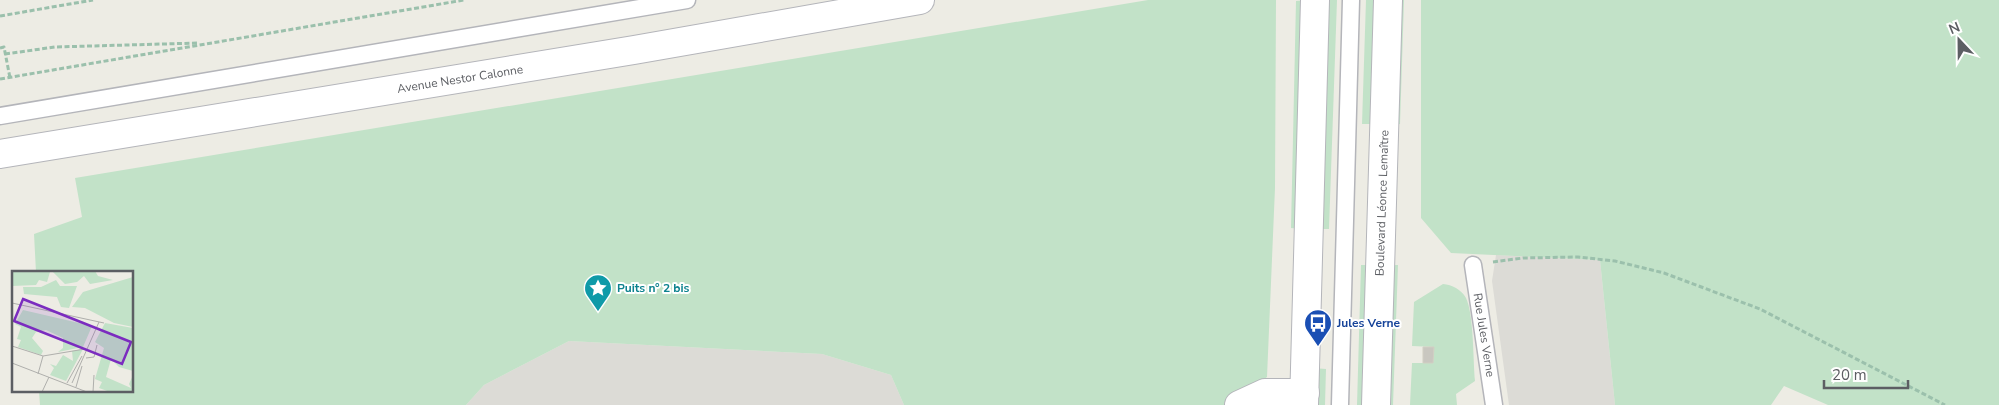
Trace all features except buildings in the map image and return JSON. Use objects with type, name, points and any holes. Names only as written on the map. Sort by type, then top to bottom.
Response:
[{"type":"street","name":"Avenue Nestor Calonne","points":[[0,154],[634,50],[920,0]]},
{"type":"street","points":[[1239,405],[1265,393],[1305,399],[1315,0]]},
{"type":"street","name":"Boulevard Léonce Lemaître","points":[[1376,405],[1388,0]]},
{"type":"lane","points":[[0,116],[687,0]]},
{"type":"lane","points":[[1340,405],[1350,0]]},
{"type":"lane","name":"Rue Jules Verne","points":[[1473,265],[1494,405]]},
{"type":"path","points":[[0,16],[94,0]]},
{"type":"path","points":[[0,80],[464,0]]},
{"type":"path","points":[[5,54],[55,47],[209,43]]},
{"type":"path","points":[[0,48],[4,47],[10,78]]},
{"type":"path","points":[[1473,265],[1523,258],[1578,257],[1615,261],[1664,274],[1760,309],[1945,405]]},
{"type":"shaded area","points":[[1496,255],[1600,260],[1615,405],[1509,405],[1492,281]]},
{"type":"shaded area","points":[[569,341],[822,354],[891,375],[904,405],[466,405],[484,385]]},
{"type":"green space","points":[[1148,0],[1276,0],[1275,188],[1267,377],[1229,405],[904,405],[891,375],[822,354],[569,341],[484,385],[466,405],[40,405],[39,392],[134,392],[134,271],[36,271],[34,234],[82,217],[75,178]]},
{"type":"green space","points":[[1307,0],[1301,229],[1291,228],[1296,1]]},
{"type":"green space","points":[[1324,0],[1337,0],[1329,229],[1316,229]]},
{"type":"green space","points":[[1366,0],[1380,0],[1377,124],[1362,124]]},
{"type":"green space","points":[[1396,0],[1404,0],[1400,124],[1392,125]]},
{"type":"green space","points":[[1421,0],[1999,0],[1999,405],[1828,405],[1784,386],[1771,405],[1615,405],[1600,260],[1451,253],[1421,218]]},
{"type":"green space","points":[[1361,265],[1372,265],[1368,405],[1357,405]]},
{"type":"green space","points":[[1388,265],[1398,265],[1393,405],[1383,405]]},
{"type":"green space","points":[[1443,284],[1453,286],[1459,290],[1466,298],[1469,306],[1475,381],[1456,394],[1457,405],[1410,405],[1412,363],[1433,363],[1434,347],[1412,346],[1414,302]]},
{"type":"green space","points":[[1313,368],[1326,369],[1325,405],[1312,405]]},
{"type":"place","name":"Puits n° 2 bis","points":[[598,312]]},
{"type":"place","name":"Jules Verne","points":[[1318,347]]}]
